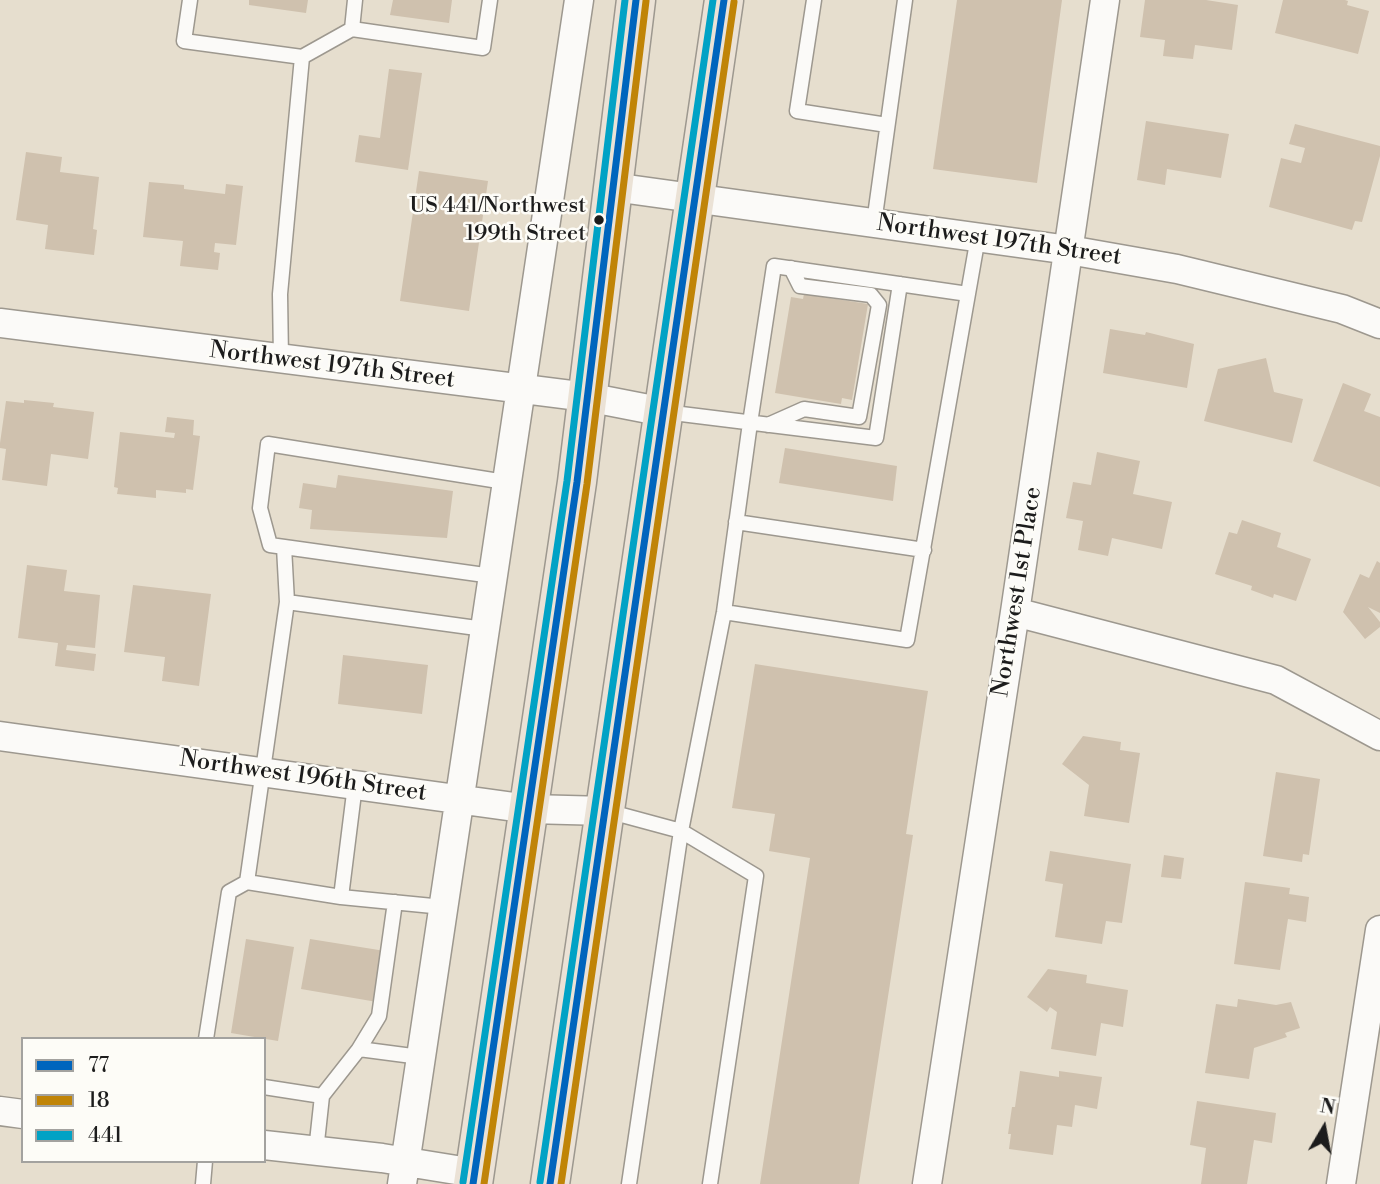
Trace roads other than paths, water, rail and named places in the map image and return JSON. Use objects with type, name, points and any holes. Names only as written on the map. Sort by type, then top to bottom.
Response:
[{"type":"main road","points":[[474,1178],[575,495],[636,0]]},
{"type":"main road","points":[[550,1184],[724,0]]},
{"type":"street","points":[[403,1173],[579,0]]},
{"type":"street","name":"Northwest 1st Place","points":[[927,1184],[1105,0]]},
{"type":"street","name":"Northwest 197th Street","points":[[613,187],[1069,250],[1177,269],[1342,309],[1380,324]]},
{"type":"street","name":"Northwest 197th Street","points":[[0,323],[587,397],[664,412]]},
{"type":"street","points":[[1015,612],[1276,680],[1380,736]]},
{"type":"street","name":"Northwest 196th Street","points":[[0,736],[529,809],[606,811]]},
{"type":"street","points":[[1340,1184],[1380,930]]},
{"type":"street","points":[[0,1111],[21,1114]]},
{"type":"street","points":[[266,1145],[316,1151],[403,1173],[474,1178]]},
{"type":"lane","points":[[190,0],[184,41],[302,57],[352,29],[483,48],[490,0]]},
{"type":"lane","points":[[352,29],[355,0]]},
{"type":"lane","points":[[814,0],[797,111],[887,125]]},
{"type":"lane","points":[[874,223],[905,0]]},
{"type":"lane","points":[[281,359],[281,294],[302,57]]},
{"type":"lane","points":[[724,612],[907,640],[978,237]]},
{"type":"lane","points":[[629,1184],[681,831],[724,612],[774,266],[968,295]]},
{"type":"lane","points":[[767,425],[804,409],[859,417],[879,305],[871,295],[800,286],[791,268]]},
{"type":"lane","points":[[664,412],[876,438],[900,284]]},
{"type":"lane","points":[[492,576],[270,545],[260,508],[268,444],[505,482]]},
{"type":"lane","points":[[736,522],[924,550]]},
{"type":"lane","points":[[247,882],[287,603],[284,547]]},
{"type":"lane","points":[[287,603],[484,629]]},
{"type":"lane","points":[[341,897],[355,785]]},
{"type":"lane","points":[[606,811],[681,831],[756,876],[710,1184]]},
{"type":"lane","points":[[206,1037],[229,892],[247,882],[341,897],[443,907]]},
{"type":"lane","points":[[316,1151],[322,1096],[359,1049],[379,1016],[395,902]]},
{"type":"lane","points":[[359,1049],[420,1057]]},
{"type":"lane","points":[[266,1087],[322,1096]]},
{"type":"lane","points":[[203,1184],[205,1163]]},
{"type":"place","name":"US 441/Northwest 199th Street","points":[[599,220]]}]
